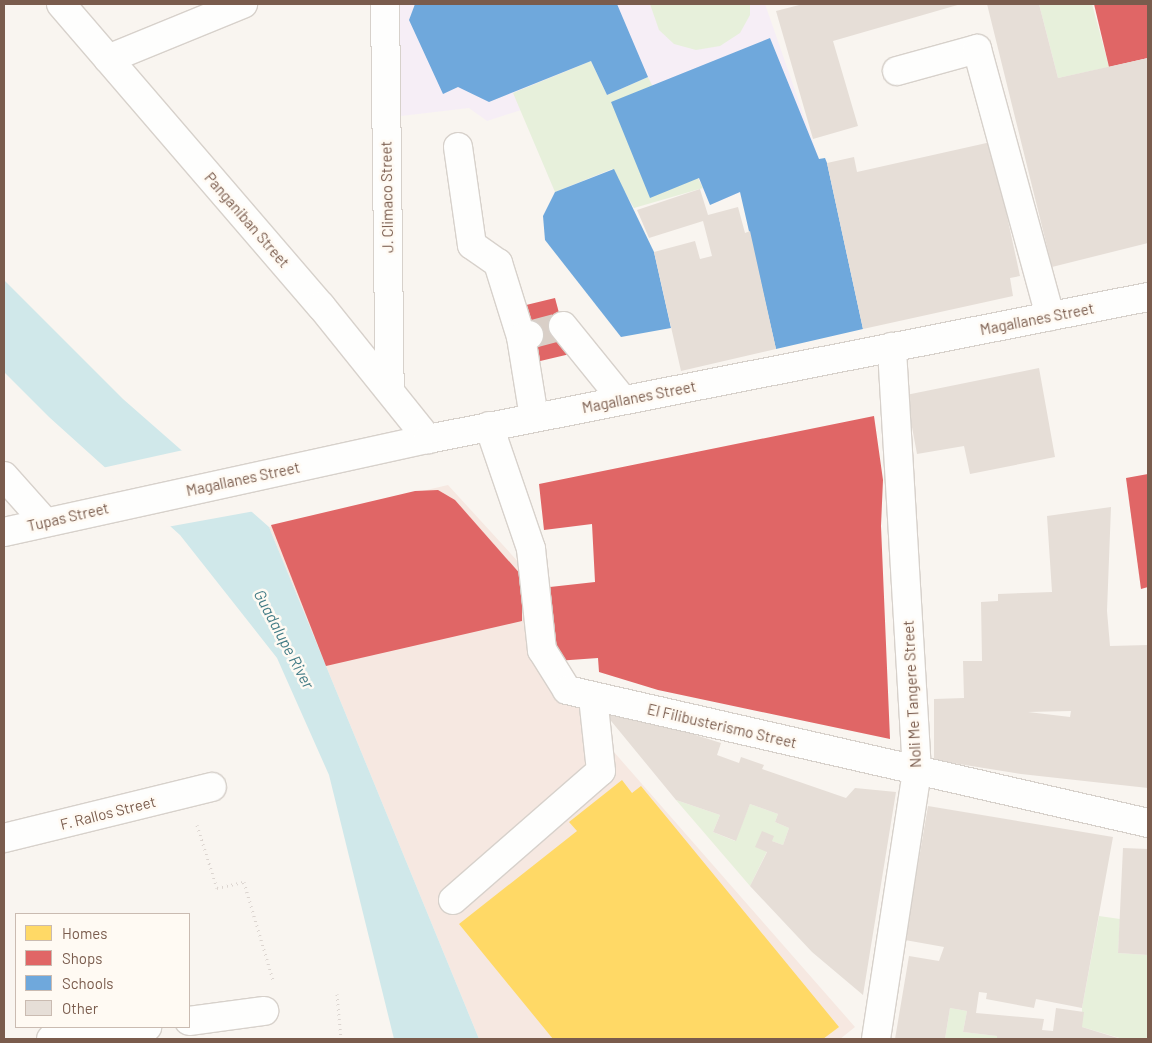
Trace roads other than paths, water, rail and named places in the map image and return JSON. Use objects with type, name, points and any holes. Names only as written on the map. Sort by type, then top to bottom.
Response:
[{"type":"street","name":"Panganiban Street","points":[[61,4],[390,390],[428,439]]},
{"type":"street","points":[[108,59],[243,4]]},
{"type":"street","name":"J. Climaco Street","points":[[385,4],[390,390]]},
{"type":"street","points":[[897,71],[977,49],[1050,316]]},
{"type":"street","points":[[458,147],[472,245],[498,263],[525,336],[534,417]]},
{"type":"street","name":"Magallanes Street","points":[[132,503],[489,426],[1148,297]]},
{"type":"street","points":[[563,326],[623,400]]},
{"type":"street","name":"Noli Me Tangere Street","points":[[876,1039],[917,771],[892,347]]},
{"type":"street","name":"El Filibusterismo Street","points":[[489,426],[531,549],[542,650],[568,690],[917,771],[1148,822]]},
{"type":"street","points":[[4,476],[45,522]]},
{"type":"street","name":"Tupas Street","points":[[4,532],[132,503]]},
{"type":"street","points":[[453,900],[600,771],[593,696]]},
{"type":"street","name":"F. Rallos Street","points":[[4,838],[200,790]]},
{"type":"street","points":[[190,1027],[264,1012]]},
{"type":"street","points":[[51,1039],[139,1028]]},
{"type":"water","name":"Guadalupe River","points":[[4,280],[123,399],[269,527],[479,1039],[394,1039],[329,775],[277,658],[180,535],[49,417],[4,372]]},
{"type":"tunnel","points":[[529,335],[563,326]]}]
